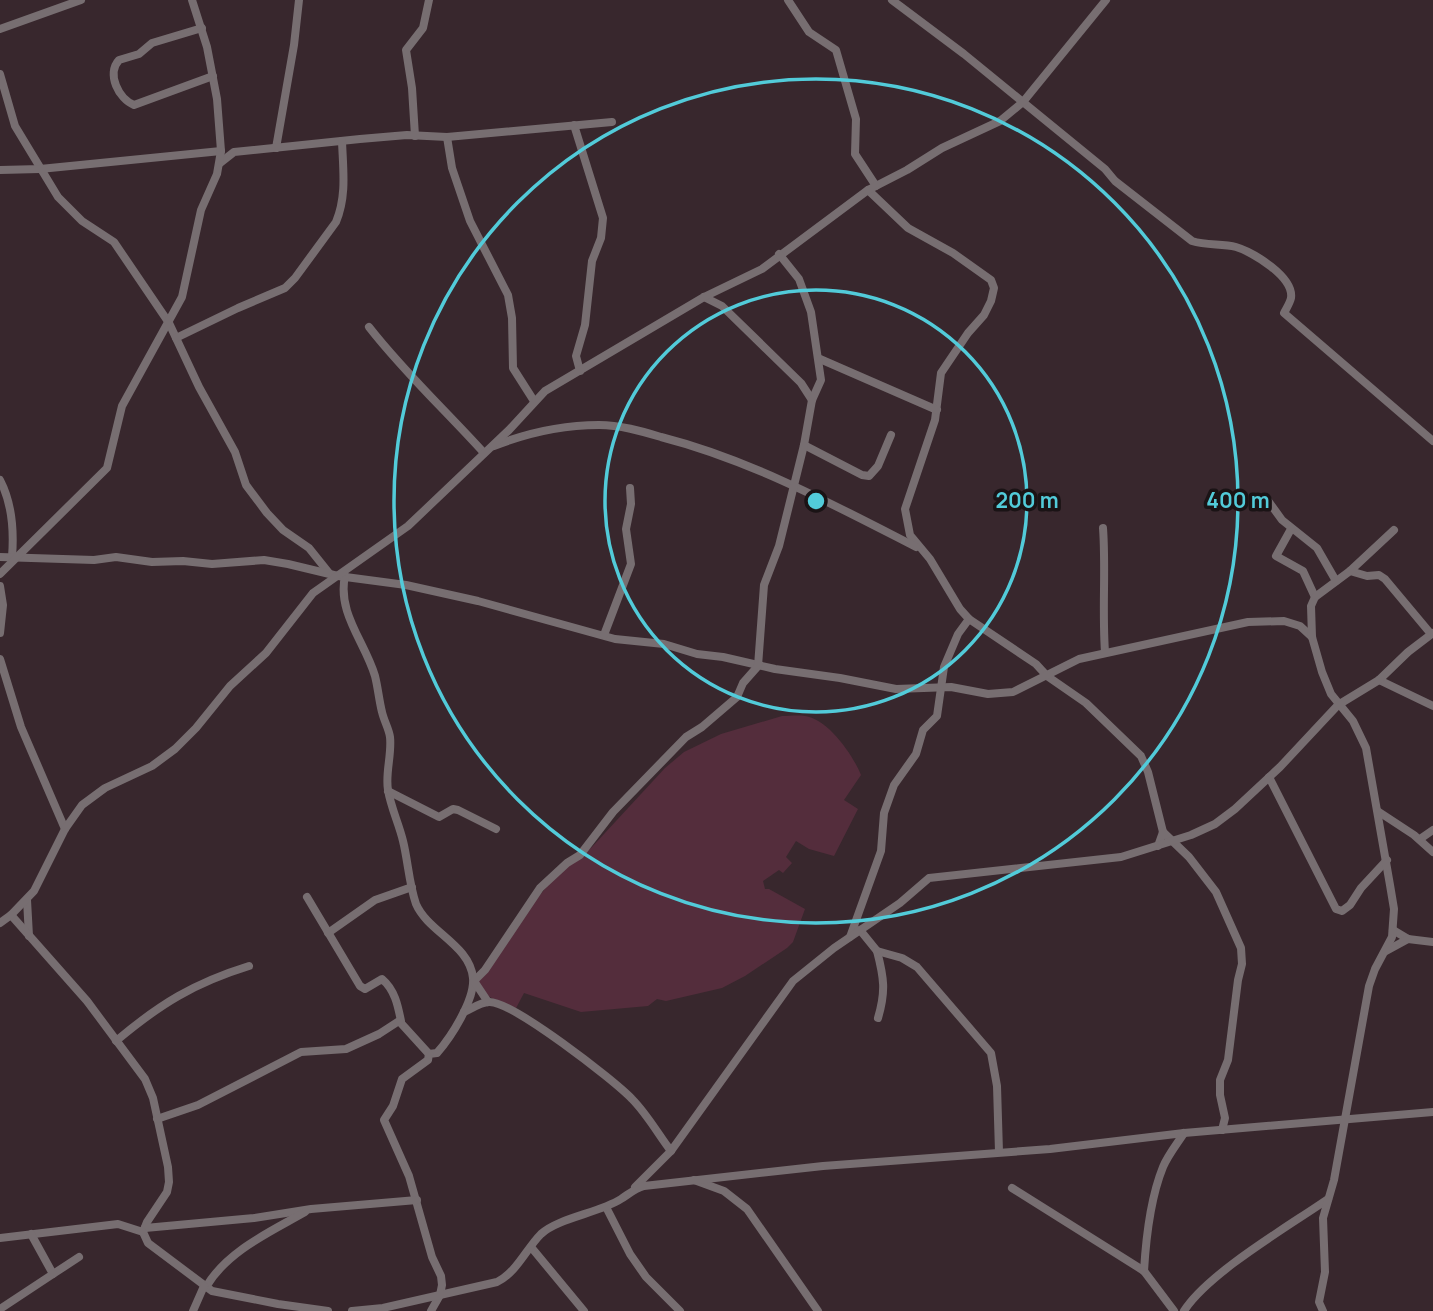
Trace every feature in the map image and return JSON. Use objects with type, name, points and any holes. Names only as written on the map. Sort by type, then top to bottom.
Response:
[{"type":"street","points":[[0,29],[81,0]]},
{"type":"street","points":[[0,574],[14,557],[107,468],[122,406],[182,297],[201,210],[219,163],[221,148],[213,76],[202,28],[192,0]]},
{"type":"street","points":[[276,148],[299,0]]},
{"type":"street","points":[[415,136],[406,50],[423,28],[429,0]]},
{"type":"street","points":[[788,0],[809,32],[836,50],[856,119],[855,154],[872,188],[908,228],[953,253],[993,284],[994,292],[984,315],[941,373],[937,410],[905,509],[910,535],[930,559],[969,619],[1086,703],[1141,756],[1163,832],[1158,846]]},
{"type":"street","points":[[892,0],[964,54],[1105,169],[1115,181],[1192,241],[1203,245],[1238,247],[1281,275],[1289,286],[1291,298],[1284,313],[1433,440]]},
{"type":"street","points":[[0,923],[27,900],[41,879],[75,812],[92,796],[152,766],[175,748],[196,729],[230,686],[266,653],[313,593],[342,576],[408,526],[545,391],[704,297],[762,269],[872,188],[942,148],[1000,121],[1023,102],[1106,0]]},
{"type":"street","points":[[202,28],[152,43],[139,54],[119,60],[113,69],[113,78],[129,104],[134,105],[213,76]]},
{"type":"street","points":[[0,74],[15,126],[40,169],[66,206],[82,221],[114,243],[169,323],[199,387],[235,452],[246,485],[283,530],[309,548],[329,573]]},
{"type":"street","points":[[0,170],[40,169],[221,148],[234,152],[342,141],[415,136],[447,137],[612,122]]},
{"type":"street","points":[[574,125],[603,218],[603,227],[592,261],[589,304],[576,356],[580,371]]},
{"type":"street","points":[[447,137],[452,168],[470,221],[508,295],[512,318],[513,368],[534,401]]},
{"type":"street","points":[[176,338],[289,285],[336,222],[341,211],[344,199],[342,141]]},
{"type":"street","points":[[219,163],[234,152]]},
{"type":"street","points":[[429,1054],[437,1053],[444,1044],[464,1012],[474,982],[485,970],[540,888],[567,863],[580,855],[613,812],[686,737],[737,697],[743,683],[758,666],[764,585],[779,546],[804,446],[812,400],[821,380],[813,320],[799,279],[779,254]]},
{"type":"street","points":[[704,297],[722,306],[801,383],[812,400]]},
{"type":"street","points":[[369,327],[399,365],[486,451]]},
{"type":"street","points":[[820,359],[937,410]]},
{"type":"street","points":[[486,451],[511,440],[553,429],[614,426],[720,453],[831,503],[921,549]]},
{"type":"street","points":[[804,446],[869,476],[878,466],[891,435]]},
{"type":"street","points":[[0,480],[12,524],[14,557]]},
{"type":"street","points":[[604,635],[631,564],[626,530],[631,504],[630,488]]},
{"type":"street","points":[[1269,502],[1291,529],[1314,544],[1336,581]]},
{"type":"street","points":[[1103,528],[1105,562],[1102,608],[1105,652]]},
{"type":"street","points":[[1291,529],[1276,556],[1303,571],[1315,597]]},
{"type":"street","points":[[1323,1311],[1319,1302],[1325,1272],[1322,1229],[1335,1180],[1369,986],[1393,930],[1394,909],[1366,748],[1360,731],[1338,705],[1328,687],[1312,638],[1311,606],[1315,597],[1350,571],[1394,530]]},
{"type":"street","points":[[0,557],[37,556],[94,560],[116,557],[152,562],[212,564],[264,560],[342,576],[405,585],[503,607],[621,640],[664,644],[697,654],[731,658],[758,666],[896,689],[940,687],[1002,694],[1019,690],[1079,659],[1248,622],[1276,620],[1300,626],[1312,638]]},
{"type":"street","points":[[352,1311],[383,1308],[503,1279],[549,1229],[622,1199],[671,1152],[793,981],[850,937],[900,904],[929,878],[1121,857],[1174,841],[1215,824],[1269,777],[1338,705],[1379,680],[1408,652],[1432,634],[1385,579],[1379,575],[1367,576],[1350,571]]},
{"type":"street","points":[[342,576],[349,617],[372,668],[391,739],[388,791],[420,912],[470,964],[474,982],[488,1002]]},
{"type":"street","points":[[0,586],[3,605],[0,633]]},
{"type":"street","points":[[1300,626],[1311,617]]},
{"type":"street","points":[[850,937],[881,851],[884,813],[894,785],[916,754],[923,730],[937,716],[947,656],[969,619]]},
{"type":"street","points":[[0,659],[20,727],[65,829]]},
{"type":"street","points":[[1379,680],[1433,706]]},
{"type":"street","points":[[1269,777],[1336,909],[1347,909],[1361,888],[1387,860]]},
{"type":"street","points":[[388,791],[439,817],[453,809],[458,810],[496,829]]},
{"type":"street","points":[[1379,811],[1420,839],[1433,852]]},
{"type":"street","points":[[1420,839],[1433,830]]},
{"type":"street","points":[[1163,832],[1189,857],[1216,892],[1241,948],[1242,964],[1228,1060],[1220,1080],[1225,1118],[1222,1130]]},
{"type":"street","points":[[328,933],[374,900],[412,887]]},
{"type":"street","points":[[307,897],[362,988],[365,989],[382,979],[386,982],[397,1002],[401,1021],[429,1054]]},
{"type":"street","points":[[27,900],[29,936]]},
{"type":"street","points":[[11,915],[87,1001],[145,1079],[153,1098],[169,1167],[169,1182],[167,1192],[144,1230],[148,1243],[212,1291],[234,1297],[328,1311]]},
{"type":"street","points":[[860,930],[877,951],[885,985],[878,1018]]},
{"type":"street","points":[[1393,930],[1408,939],[1433,942]]},
{"type":"street","points":[[1384,953],[1408,939]]},
{"type":"street","points":[[877,951],[902,958],[917,967],[991,1053],[997,1086],[999,1152]]},
{"type":"street","points":[[116,1041],[174,997],[223,974],[248,966]]},
{"type":"street","points":[[464,1012],[488,1002],[500,1005],[546,1032],[634,1101],[671,1152]]},
{"type":"street","points":[[157,1119],[198,1105],[301,1052],[346,1049],[401,1021]]},
{"type":"street","points":[[429,1054],[428,1059],[402,1079],[393,1106],[384,1120],[417,1200],[432,1257],[441,1276],[440,1295],[431,1311]]},
{"type":"street","points":[[633,1189],[823,1166],[1056,1148],[1184,1133],[1433,1112]]},
{"type":"street","points":[[1144,1271],[1149,1222],[1158,1182],[1164,1164],[1184,1133]]},
{"type":"street","points":[[691,1180],[724,1191],[747,1209],[818,1311]]},
{"type":"street","points":[[1012,1188],[1144,1271],[1174,1311]]},
{"type":"street","points":[[1184,1311],[1190,1300],[1239,1260],[1328,1199]]},
{"type":"street","points":[[0,1238],[118,1224],[144,1230],[311,1209],[417,1200]]},
{"type":"street","points":[[606,1207],[630,1254],[646,1277],[680,1311]]},
{"type":"street","points":[[193,1311],[205,1286],[227,1260],[311,1209]]},
{"type":"street","points":[[31,1234],[53,1274]]},
{"type":"street","points":[[530,1247],[584,1311]]},
{"type":"street","points":[[0,1309],[79,1258]]},
{"type":"street","points":[[265,1311],[278,1304]]},
{"type":"shaded area","points":[[782,716],[805,716],[822,724],[846,748],[861,775],[844,800],[858,809],[834,856],[809,849],[796,841],[786,857],[792,863],[783,873],[779,870],[763,881],[765,889],[805,909],[793,942],[787,948],[722,988],[666,1001],[657,999],[648,1006],[581,1012],[524,993],[515,1010],[483,990],[477,979],[512,923],[558,873],[592,847],[665,768],[684,752],[721,734]]}]
